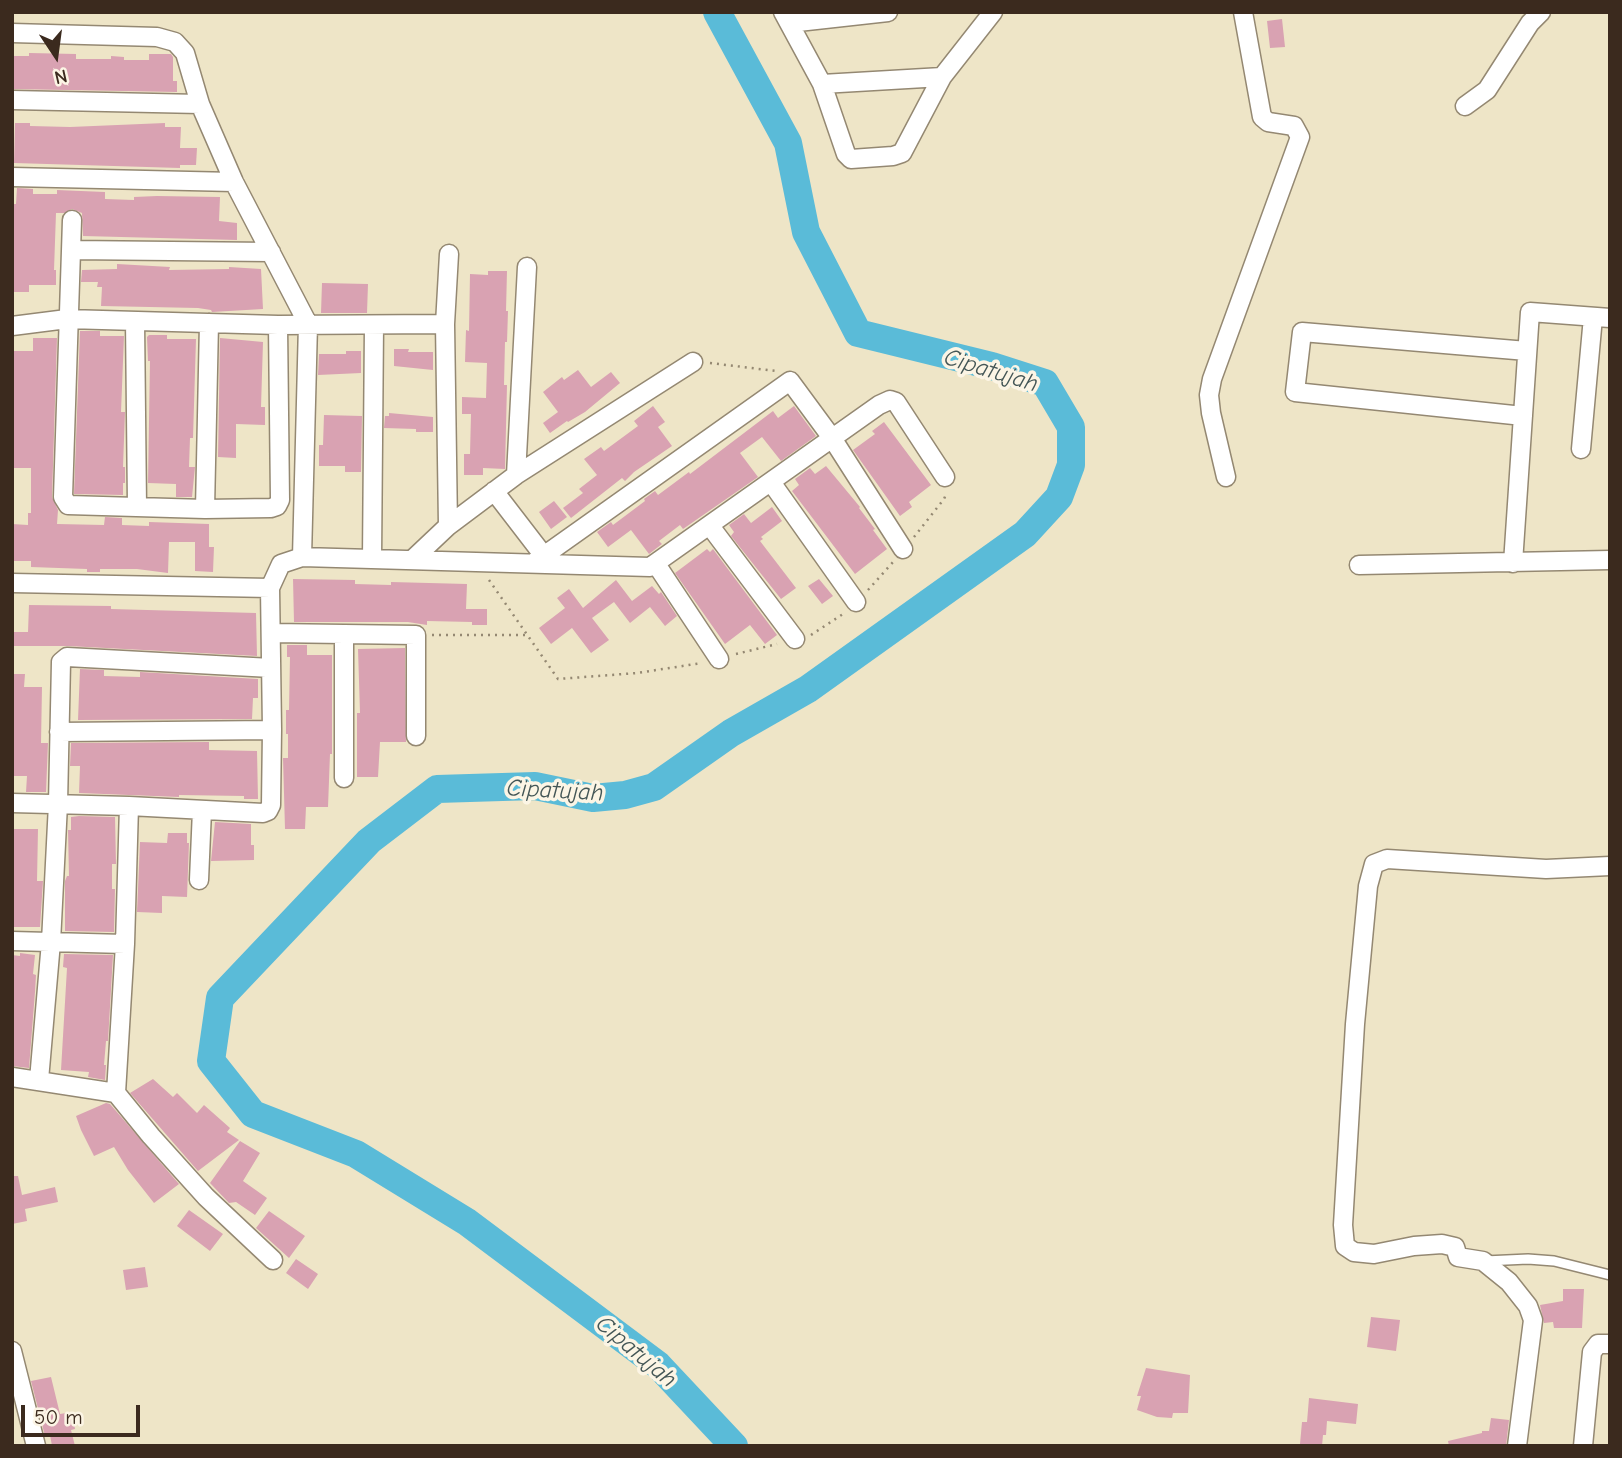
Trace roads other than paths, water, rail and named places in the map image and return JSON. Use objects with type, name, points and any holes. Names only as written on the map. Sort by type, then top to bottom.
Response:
[{"type":"street","points":[[888,12],[786,18],[821,84],[846,154],[851,159],[902,153],[942,76],[993,12]]},
{"type":"street","points":[[1226,477],[1210,413],[1212,380],[1300,137],[1294,126],[1268,122],[1262,117],[1243,12]]},
{"type":"street","points":[[1465,106],[1488,90],[1530,23],[1541,12]]},
{"type":"street","points":[[12,33],[146,36],[170,40],[185,53],[201,104],[234,182],[308,324],[302,557]]},
{"type":"street","points":[[821,84],[942,76]]},
{"type":"street","points":[[12,100],[201,104]]},
{"type":"street","points":[[12,177],[234,182]]},
{"type":"street","points":[[72,220],[67,318],[64,500],[71,505],[205,509],[271,508],[279,503],[278,325]]},
{"type":"street","points":[[71,250],[271,252]]},
{"type":"street","points":[[448,526],[445,324],[449,254]]},
{"type":"street","points":[[516,475],[527,267]]},
{"type":"street","points":[[1513,563],[1530,312],[1601,318],[1581,449]]},
{"type":"street","points":[[12,326],[67,318],[278,325],[445,324]]},
{"type":"street","points":[[135,321],[137,506]]},
{"type":"street","points":[[205,509],[209,323]]},
{"type":"street","points":[[372,559],[374,325]]},
{"type":"street","points":[[1523,416],[1295,392],[1302,332],[1527,351]]},
{"type":"street","points":[[412,560],[448,526],[516,475],[693,362]]},
{"type":"street","points":[[539,559],[790,381],[832,438],[903,549]]},
{"type":"street","points":[[12,803],[263,813],[268,811],[271,805],[272,730],[270,588],[281,564],[302,557],[478,563],[539,559],[635,568],[656,564],[879,405],[893,400],[945,477]]},
{"type":"street","points":[[771,482],[856,602]]},
{"type":"street","points":[[494,491],[539,559]]},
{"type":"street","points":[[710,526],[795,639]]},
{"type":"street","points":[[1359,565],[1610,560]]},
{"type":"street","points":[[656,564],[719,659]]},
{"type":"street","points":[[12,583],[270,588]]},
{"type":"street","points":[[272,633],[416,635],[416,736]]},
{"type":"street","points":[[344,634],[344,778]]},
{"type":"street","points":[[39,1080],[51,942],[58,804],[60,665],[63,659],[67,657],[271,668]]},
{"type":"street","points":[[59,732],[272,730]]},
{"type":"street","points":[[129,806],[125,944],[116,1093],[150,1136],[206,1196],[273,1261]]},
{"type":"street","points":[[199,880],[202,810]]},
{"type":"street","points":[[1517,1446],[1533,1320],[1528,1306],[1509,1282],[1483,1261],[1458,1257],[1455,1247],[1442,1244],[1374,1254],[1354,1252],[1345,1246],[1342,1225],[1355,1024],[1368,886],[1374,863],[1387,859],[1534,869],[1610,866]]},
{"type":"street","points":[[12,942],[125,944]]},
{"type":"street","points":[[12,1077],[116,1093]]},
{"type":"street","points":[[1583,1446],[1592,1352],[1598,1344],[1609,1341]]},
{"type":"street","points":[[12,1351],[36,1446]]},
{"type":"lane","points":[[1483,1261],[1554,1261],[1610,1275]]},
{"type":"waterway","name":"Cipatujah","points":[[717,12],[788,143],[806,232],[858,333],[992,366],[1045,383],[1071,427],[1071,465],[1059,497],[1025,534],[808,689],[731,733],[654,787],[625,795],[593,798],[535,786],[437,789],[369,841],[220,998],[211,1061],[253,1114],[356,1154],[467,1222],[658,1365],[734,1446]]}]
